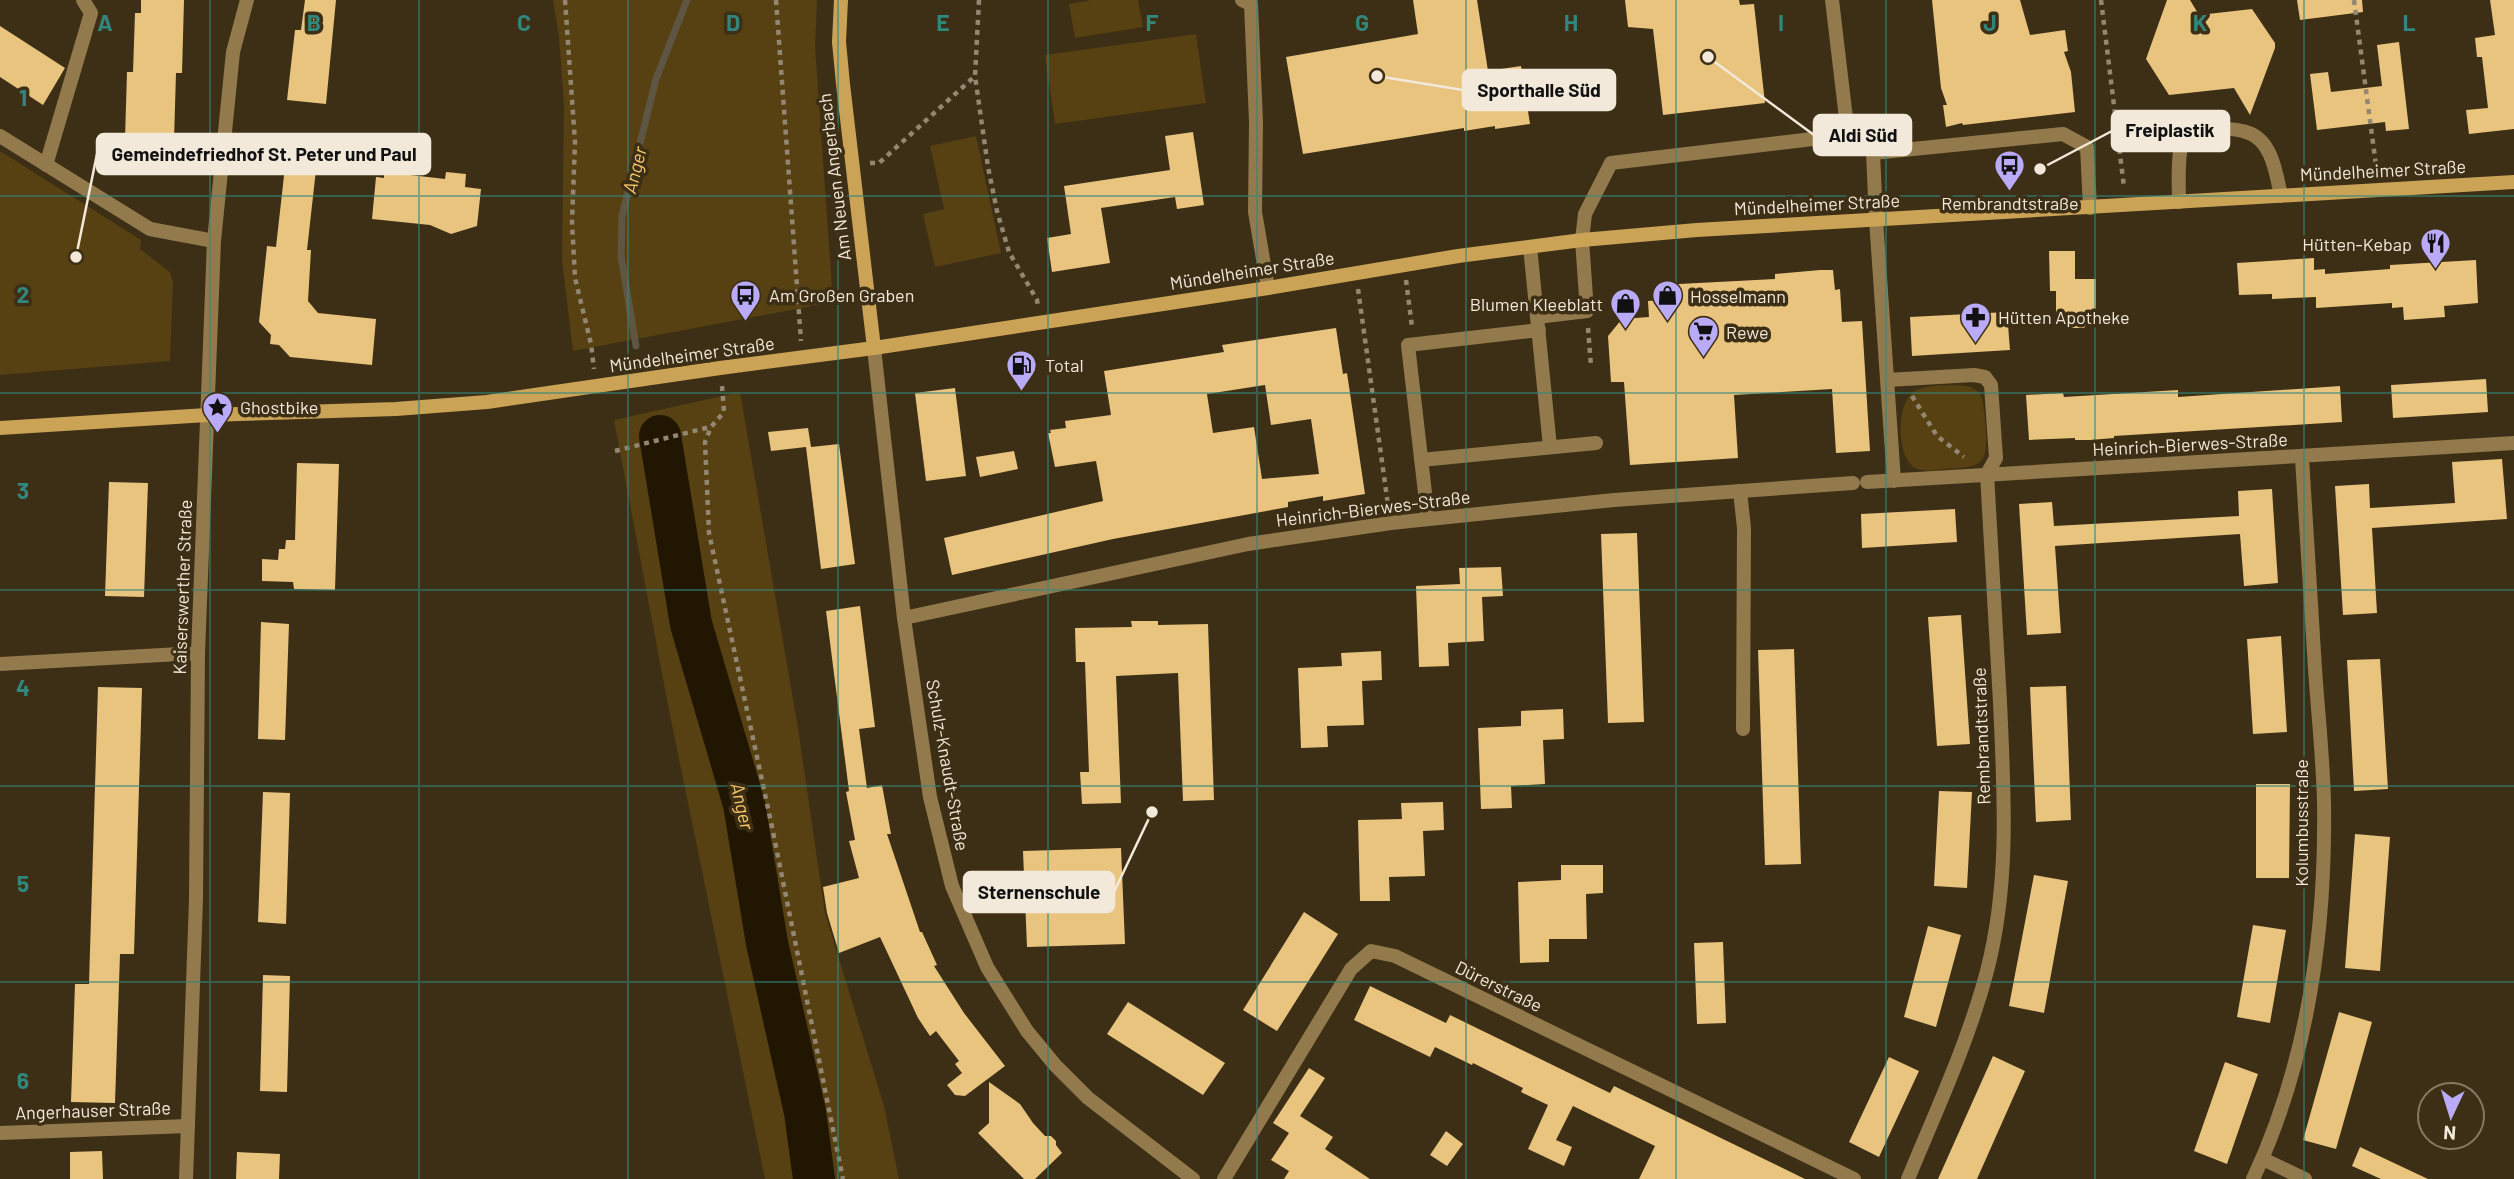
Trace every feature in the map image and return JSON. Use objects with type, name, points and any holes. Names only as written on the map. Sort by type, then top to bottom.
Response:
[{"type":"main road","name":"Am Neuen Angerbach","points":[[841,0],[839,42],[874,348]]},
{"type":"main road","name":"Mündelheimer Straße","points":[[0,428],[488,402],[874,348],[1404,265],[1582,240],[1697,230],[2514,182]]},
{"type":"street","points":[[46,165],[91,13],[83,0]]},
{"type":"street","name":"Kaiserswerther Straße","points":[[186,1179],[196,900],[198,653],[214,241],[233,51],[247,0]]},
{"type":"street","points":[[1242,0],[1251,4],[1256,122],[1255,212],[1268,288]]},
{"type":"street","points":[[1832,0],[1848,135]]},
{"type":"street","points":[[2179,202],[2178,164],[2184,135],[2188,130],[2202,126],[2248,132],[2263,144],[2274,159],[2281,195]]},
{"type":"street","points":[[1428,519],[1408,345],[1587,312],[1582,240],[1585,214],[1611,163],[1871,132],[1894,481]]},
{"type":"street","points":[[1873,153],[2063,134],[2087,147],[2090,208]]},
{"type":"street","points":[[0,136],[150,229],[214,241]]},
{"type":"street","points":[[1530,247],[1550,447]]},
{"type":"street","name":"Schulz-Knaudt-Straße","points":[[874,348],[904,618],[930,797],[952,886],[987,967],[1020,1021],[1055,1065],[1088,1098],[1193,1179]]},
{"type":"street","name":"Rembrandtstraße","points":[[1887,380],[1974,375],[1985,377],[1991,385],[1996,458],[1987,474],[2004,791],[2003,867],[1998,917],[1987,971],[1963,1045],[1908,1179]]},
{"type":"street","points":[[1421,460],[1596,443]]},
{"type":"street","name":"Heinrich-Bierwes-Straße","points":[[904,618],[1248,544],[1391,523],[1740,491],[2514,443]]},
{"type":"street","name":"Kolumbusstraße","points":[[2253,1179],[2283,1105],[2300,1043],[2320,908],[2324,802],[2302,457]]},
{"type":"street","points":[[1740,491],[1744,528],[1743,729]]},
{"type":"street","points":[[0,664],[198,653]]},
{"type":"street","name":"Dürerstraße","points":[[1224,1179],[1351,970],[1371,951],[1395,956],[1854,1179]]},
{"type":"street","name":"Angerhauser Straße","points":[[0,1133],[188,1126]]},
{"type":"street","points":[[2263,1159],[2305,1179]]},
{"type":"path","points":[[565,0],[575,142],[572,222],[575,278],[591,344],[596,387]]},
{"type":"path","points":[[776,0],[802,357]]},
{"type":"path","points":[[979,0],[975,76],[981,128],[997,211],[1009,252],[1037,300],[1041,321]]},
{"type":"path","points":[[2102,0],[2126,206]]},
{"type":"path","points":[[2354,0],[2379,189]]},
{"type":"path","points":[[852,164],[879,163],[975,76]]},
{"type":"path","points":[[1404,265],[1414,344]]},
{"type":"path","points":[[1355,274],[1391,523]]},
{"type":"path","points":[[1587,312],[1591,366]]},
{"type":"path","points":[[720,368],[724,412],[711,427],[705,442],[709,533],[843,1179]]},
{"type":"path","points":[[1903,379],[1937,436],[1987,474]]},
{"type":"path","points":[[614,451],[711,427]]},
{"type":"shaded area","points":[[553,0],[817,0],[815,46],[833,302],[573,351],[562,261],[564,106],[559,37]]},
{"type":"shaded area","points":[[1092,0],[1138,0],[1143,27],[1075,38],[1069,4]]},
{"type":"shaded area","points":[[1196,34],[1206,103],[1055,124],[1045,55]]},
{"type":"shaded area","points":[[976,136],[1001,253],[935,267],[923,214],[944,209],[930,146]]},
{"type":"shaded area","points":[[0,151],[141,240],[140,249],[170,272],[173,282],[170,361],[0,375]]},
{"type":"shaded area","points":[[1959,385],[1971,387],[1980,393],[1986,430],[1983,458],[1974,466],[1929,471],[1914,467],[1904,453],[1902,443],[1901,419],[1907,400],[1912,393],[1922,388]]},
{"type":"shaded area","points":[[740,392],[798,728],[825,913],[884,1106],[899,1179],[765,1179],[668,705],[614,420]]},
{"type":"building","points":[[141,0],[184,0],[182,73],[176,73],[174,140],[171,140],[170,160],[109,159],[109,138],[125,139],[127,72],[133,72],[135,13],[141,13]]},
{"type":"building","points":[[305,0],[336,0],[326,104],[287,100],[295,30],[301,30]]},
{"type":"building","points":[[1413,0],[1477,0],[1488,71],[1521,66],[1530,124],[1464,131],[1464,128],[1303,154],[1286,57],[1418,34]]},
{"type":"building","points":[[1625,0],[1739,0],[1740,5],[1754,4],[1765,103],[1663,115],[1653,29],[1628,27]]},
{"type":"building","points":[[1932,0],[2020,0],[2030,35],[2065,30],[2068,51],[2064,52],[2071,72],[2075,112],[1962,123],[1946,127],[1943,105],[1947,105],[1941,88]]},
{"type":"building","points":[[2167,0],[2190,0],[2199,15],[2252,9],[2275,43],[2275,48],[2250,115],[2234,88],[2169,95],[2146,59]]},
{"type":"building","points":[[2297,0],[2362,0],[2363,12],[2300,20]]},
{"type":"building","points":[[2490,0],[2514,0],[2514,129],[2469,134],[2466,110],[2488,108],[2482,57],[2477,57],[2475,38],[2495,35]]},
{"type":"building","points":[[0,26],[65,68],[43,105],[0,77]]},
{"type":"building","points":[[2399,42],[2409,129],[2386,131],[2385,122],[2317,130],[2310,74],[2328,72],[2331,92],[2382,86],[2377,45]]},
{"type":"building","points":[[1193,132],[1204,205],[1177,209],[1175,197],[1101,208],[1110,263],[1052,272],[1047,238],[1071,234],[1064,186],[1170,170],[1165,136]]},
{"type":"building","points":[[288,140],[319,143],[307,250],[311,250],[308,301],[318,313],[376,319],[372,365],[290,357],[279,345],[270,344],[271,335],[259,322],[267,246],[276,247]]},
{"type":"building","points":[[384,172],[445,179],[446,172],[466,174],[465,187],[481,189],[477,226],[451,234],[430,225],[372,219],[376,177],[384,178]]},
{"type":"building","points":[[2049,251],[2075,251],[2075,279],[2096,279],[2096,312],[2084,328],[2067,328],[2067,316],[2056,316],[2056,291],[2050,291]]},
{"type":"building","points":[[2314,258],[2314,270],[2325,269],[2325,274],[2390,269],[2390,265],[2476,260],[2478,303],[2444,306],[2445,317],[2404,320],[2403,307],[2392,308],[2392,303],[2316,308],[2316,297],[2272,299],[2272,294],[2239,295],[2237,263]]},
{"type":"building","name":"Rewe","points":[[1833,270],[1835,290],[1840,289],[1842,322],[1862,321],[1870,451],[1836,453],[1832,389],[1734,395],[1738,458],[1630,465],[1624,382],[1611,382],[1608,336],[1622,319],[1649,317],[1648,301],[1661,300],[1660,285],[1775,279],[1775,274]]},
{"type":"building","points":[[2007,312],[2010,350],[1912,356],[1910,317]]},
{"type":"building","points":[[1336,328],[1343,374],[1347,373],[1365,494],[1323,501],[1323,496],[1288,502],[1288,507],[1113,539],[952,575],[944,538],[1103,501],[1096,461],[1055,467],[1048,433],[1051,433],[1050,430],[1066,428],[1065,421],[1111,415],[1104,371],[1224,352],[1222,345]],"holes":[[[1265,385],[1271,425],[1311,419],[1319,474],[1262,479],[1254,427],[1213,433],[1207,394]]]},
{"type":"building","points":[[2486,379],[2488,412],[2393,418],[2391,385]]},
{"type":"building","points":[[2340,386],[2342,422],[2114,436],[2090,440],[2029,440],[2026,395],[2063,393],[2064,397],[2178,390],[2178,397]]},
{"type":"building","points":[[955,388],[966,476],[926,481],[915,393]]},
{"type":"building","points":[[808,428],[811,447],[839,444],[855,564],[821,569],[806,447],[771,451],[768,432]]},
{"type":"building","points":[[1014,451],[1018,469],[980,477],[976,457]]},
{"type":"building","points":[[2502,459],[2507,519],[2372,528],[2377,613],[2343,615],[2335,486],[2369,484],[2370,508],[2455,503],[2452,462]]},
{"type":"building","points":[[297,463],[339,464],[335,590],[294,589],[293,582],[262,581],[262,559],[278,560],[279,549],[285,549],[286,540],[295,540]]},
{"type":"building","points":[[109,482],[148,483],[144,597],[105,596]]},
{"type":"building","points":[[2272,489],[2278,583],[2244,586],[2240,534],[2055,546],[2061,633],[2027,635],[2019,504],[2052,502],[2054,526],[2239,516],[2238,491]]},
{"type":"building","points":[[1955,509],[1957,542],[1862,548],[1861,514]]},
{"type":"building","points":[[1637,533],[1644,722],[1608,723],[1601,534]]},
{"type":"building","points":[[1501,567],[1503,596],[1482,597],[1484,641],[1448,643],[1449,666],[1419,667],[1416,586],[1460,584],[1459,568]]},
{"type":"building","points":[[860,606],[875,727],[859,729],[867,788],[882,785],[891,834],[887,834],[920,932],[937,965],[934,966],[964,1013],[1005,1066],[965,1096],[955,1095],[947,1085],[962,1073],[955,1064],[959,1061],[936,1031],[930,1036],[918,1018],[880,937],[839,953],[827,913],[823,887],[859,878],[849,841],[855,840],[846,792],[849,791],[826,611]]},
{"type":"building","points":[[1961,615],[1970,744],[1937,746],[1928,617]]},
{"type":"building","points":[[1131,621],[1158,621],[1158,625],[1208,624],[1214,800],[1183,801],[1178,673],[1116,676],[1121,803],[1082,804],[1080,772],[1089,772],[1085,662],[1076,662],[1075,628],[1132,627]]},
{"type":"building","points":[[261,622],[289,624],[285,740],[258,739]]},
{"type":"building","points":[[2281,636],[2287,732],[2253,734],[2247,639]]},
{"type":"building","points":[[1794,649],[1801,864],[1765,865],[1758,650]]},
{"type":"building","points":[[1381,651],[1382,680],[1362,681],[1364,725],[1327,726],[1328,747],[1301,748],[1298,668],[1342,666],[1341,653]]},
{"type":"building","points":[[2380,659],[2388,789],[2354,791],[2347,660]]},
{"type":"building","points":[[2066,686],[2071,820],[2036,822],[2030,687]]},
{"type":"building","points":[[98,687],[142,688],[134,954],[120,954],[115,1103],[71,1102],[75,984],[89,984]]},
{"type":"building","points":[[1563,709],[1564,739],[1543,740],[1545,784],[1511,786],[1512,808],[1481,809],[1478,728],[1521,726],[1521,711]]},
{"type":"building","points":[[2256,784],[2290,784],[2289,878],[2256,878]]},
{"type":"building","points":[[1939,791],[1972,792],[1967,888],[1934,886]]},
{"type":"building","points":[[263,792],[290,793],[286,924],[258,922]]},
{"type":"building","points":[[1443,802],[1444,830],[1423,831],[1425,876],[1389,877],[1390,901],[1360,901],[1358,820],[1402,819],[1401,803]]},
{"type":"building","points":[[2355,834],[2390,837],[2380,971],[2345,968]]},
{"type":"building","points":[[1121,848],[1125,944],[1027,947],[1023,851]]},
{"type":"building","points":[[1561,865],[1603,865],[1603,893],[1586,894],[1587,939],[1549,939],[1549,962],[1520,963],[1518,882],[1561,880]]},
{"type":"building","points":[[2034,875],[2068,881],[2044,1013],[2009,1006]]},
{"type":"building","points":[[1304,912],[1338,934],[1277,1031],[1243,1010]]},
{"type":"building","points":[[2253,925],[2286,930],[2270,1023],[2237,1017]]},
{"type":"building","points":[[1928,926],[1961,935],[1936,1027],[1904,1017]]},
{"type":"building","points":[[1723,942],[1726,1023],[1697,1024],[1694,943]]},
{"type":"building","points":[[263,975],[290,976],[287,1092],[260,1091]]},
{"type":"building","points":[[1370,986],[1446,1023],[1450,1015],[1610,1093],[1614,1086],[1805,1179],[1639,1179],[1655,1146],[1573,1106],[1556,1140],[1572,1147],[1564,1166],[1528,1149],[1548,1105],[1521,1092],[1523,1088],[1473,1063],[1472,1065],[1435,1047],[1430,1057],[1354,1020]]},
{"type":"building","points":[[1128,1002],[1225,1063],[1203,1095],[1107,1034]]},
{"type":"building","points":[[2339,1012],[2372,1022],[2336,1149],[2303,1140]]},
{"type":"building","points":[[1993,1056],[2025,1071],[1977,1179],[1938,1179]]},
{"type":"building","points":[[1889,1057],[1919,1071],[1879,1157],[1849,1142]]},
{"type":"building","points":[[2225,1062],[2258,1074],[2227,1164],[2194,1151]]},
{"type":"building","points":[[1309,1068],[1325,1078],[1300,1116],[1333,1137],[1325,1149],[1370,1179],[1284,1179],[1289,1171],[1271,1160],[1289,1133],[1273,1123]]},
{"type":"building","points":[[989,1082],[1020,1104],[1045,1136],[1051,1136],[1056,1141],[1062,1153],[1035,1179],[1024,1179],[978,1133],[989,1123]]},
{"type":"building","points":[[1446,1131],[1463,1144],[1447,1166],[1430,1155]]},
{"type":"building","points":[[2360,1147],[2428,1179],[2381,1179],[2352,1166]]},
{"type":"building","points":[[102,1151],[103,1179],[70,1179],[70,1152]]},
{"type":"building","points":[[237,1152],[280,1154],[279,1179],[236,1179]]},
{"type":"waterway","name":"Anger","points":[[636,346],[621,256],[622,216],[656,79],[687,0]]},
{"type":"waterway","name":"Anger","points":[[660,436],[691,624],[744,804],[767,943],[805,1112],[814,1179]]},
{"type":"place","name":"Aldi Süd","points":[[1708,57]]},
{"type":"place","name":"Sporthalle Süd","points":[[1377,76]]},
{"type":"place","name":"Freiplastik","points":[[2040,169]]},
{"type":"place","name":"Rembrandtstraße","points":[[2010,192]]},
{"type":"place","name":"Gemeindefriedhof St. Peter und Paul","points":[[76,257]]},
{"type":"place","name":"Hütten-Kebap","points":[[2435,271]]},
{"type":"place","name":"Am Großen Graben","points":[[746,322]]},
{"type":"place","name":"Hosselmann","points":[[1667,323]]},
{"type":"place","name":"Blumen Kleeblatt","points":[[1626,331]]},
{"type":"place","name":"Hütten Apotheke","points":[[1975,344]]},
{"type":"place","name":"Rewe","points":[[1703,359]]},
{"type":"place","name":"Total","points":[[1022,392]]},
{"type":"place","name":"Ghostbike","points":[[217,434]]},
{"type":"place","name":"Sternenschule","points":[[1152,812]]}]
